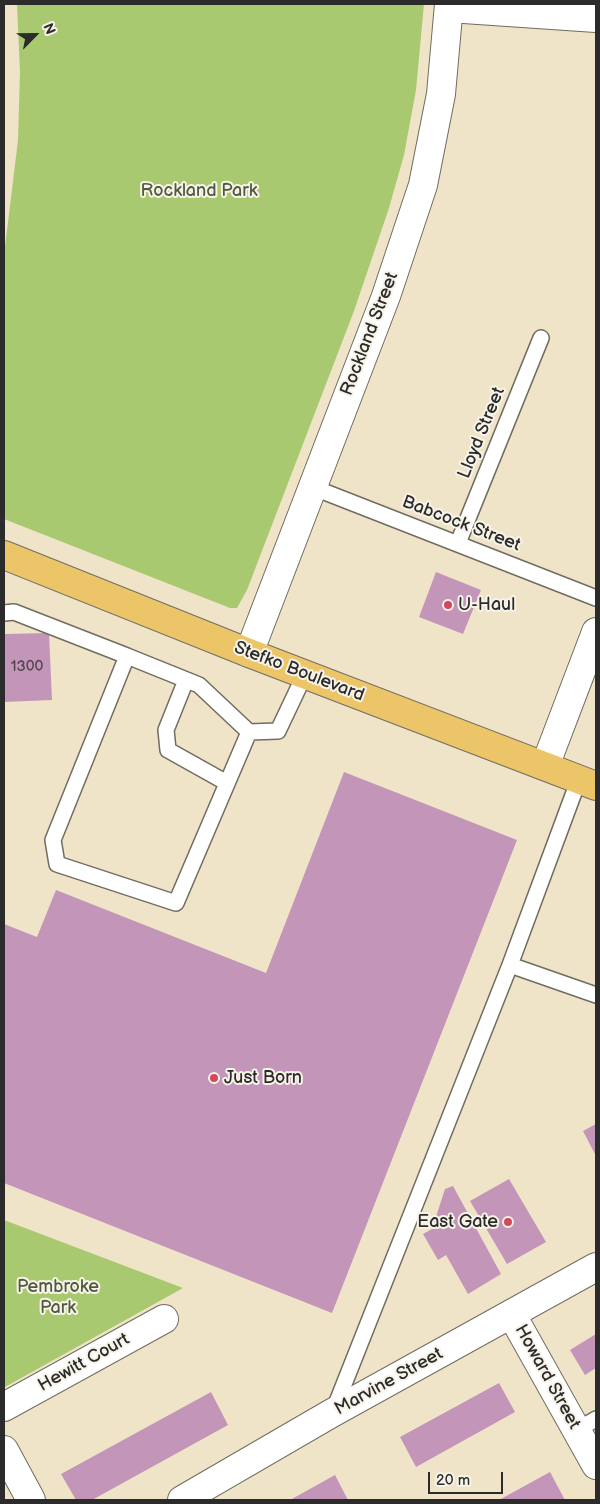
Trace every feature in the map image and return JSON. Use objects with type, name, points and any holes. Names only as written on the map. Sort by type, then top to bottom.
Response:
[{"type":"main road","name":"Stefko Boulevard","points":[[4,555],[249,653],[588,782]]},
{"type":"street","points":[[449,6],[596,18]]},
{"type":"street","name":"Rockland Street","points":[[249,653],[386,296],[423,185],[442,94],[449,6]]},
{"type":"street","points":[[545,766],[596,632]]},
{"type":"street","name":"Marvine Street","points":[[182,1500],[332,1413],[596,1267]]},
{"type":"street","name":"Howard Street","points":[[512,1315],[586,1425],[596,1465]]},
{"type":"street","name":"Hewitt Court","points":[[4,1407],[164,1319]]},
{"type":"street","points":[[4,1450],[31,1500]]},
{"type":"lane","name":"Lloyd Street","points":[[458,543],[541,338]]},
{"type":"lane","name":"Babcock Street","points":[[312,487],[596,598]]},
{"type":"lane","points":[[4,613],[14,612],[199,685],[249,732],[278,731],[304,674]]},
{"type":"lane","points":[[127,656],[53,840],[57,864],[176,903],[249,732]]},
{"type":"lane","points":[[186,680],[166,730],[168,750],[227,783]]},
{"type":"lane","points":[[332,1413],[510,965],[588,782]]},
{"type":"lane","points":[[510,965],[596,996]]},
{"type":"green space","name":"Rockland Park","points":[[17,4],[424,4],[416,90],[404,155],[389,208],[354,311],[247,590],[237,608],[230,608],[4,519],[4,255],[18,140],[20,72]]},
{"type":"green space","name":"Pembroke Park","points":[[4,1220],[183,1288],[5,1387]]},
{"type":"building","points":[[436,572],[481,590],[463,634],[419,617]]},
{"type":"building","points":[[49,633],[52,700],[4,702],[4,634]]},
{"type":"building","name":"Just Born","points":[[344,772],[517,840],[332,1313],[4,1183],[4,924],[37,937],[56,890],[266,973]]},
{"type":"building","points":[[596,1124],[596,1156],[583,1131]]},
{"type":"building","name":"East Gate","points":[[509,1179],[546,1242],[507,1264],[470,1201]]},
{"type":"building","points":[[453,1186],[501,1274],[468,1294],[446,1255],[438,1260],[423,1234],[432,1229],[445,1189]]},
{"type":"building","points":[[596,1334],[596,1368],[585,1375],[570,1350]]},
{"type":"building","points":[[499,1383],[515,1412],[416,1467],[400,1437]]},
{"type":"building","points":[[211,1392],[228,1425],[92,1500],[76,1500],[61,1474]]},
{"type":"building","points":[[550,1472],[565,1500],[499,1500]]},
{"type":"building","points":[[335,1475],[348,1500],[290,1500]]},
{"type":"place","name":"U-Haul","points":[[448,605]]},
{"type":"place","name":"Just Born","points":[[214,1078]]},
{"type":"place","name":"East Gate","points":[[508,1222]]}]
